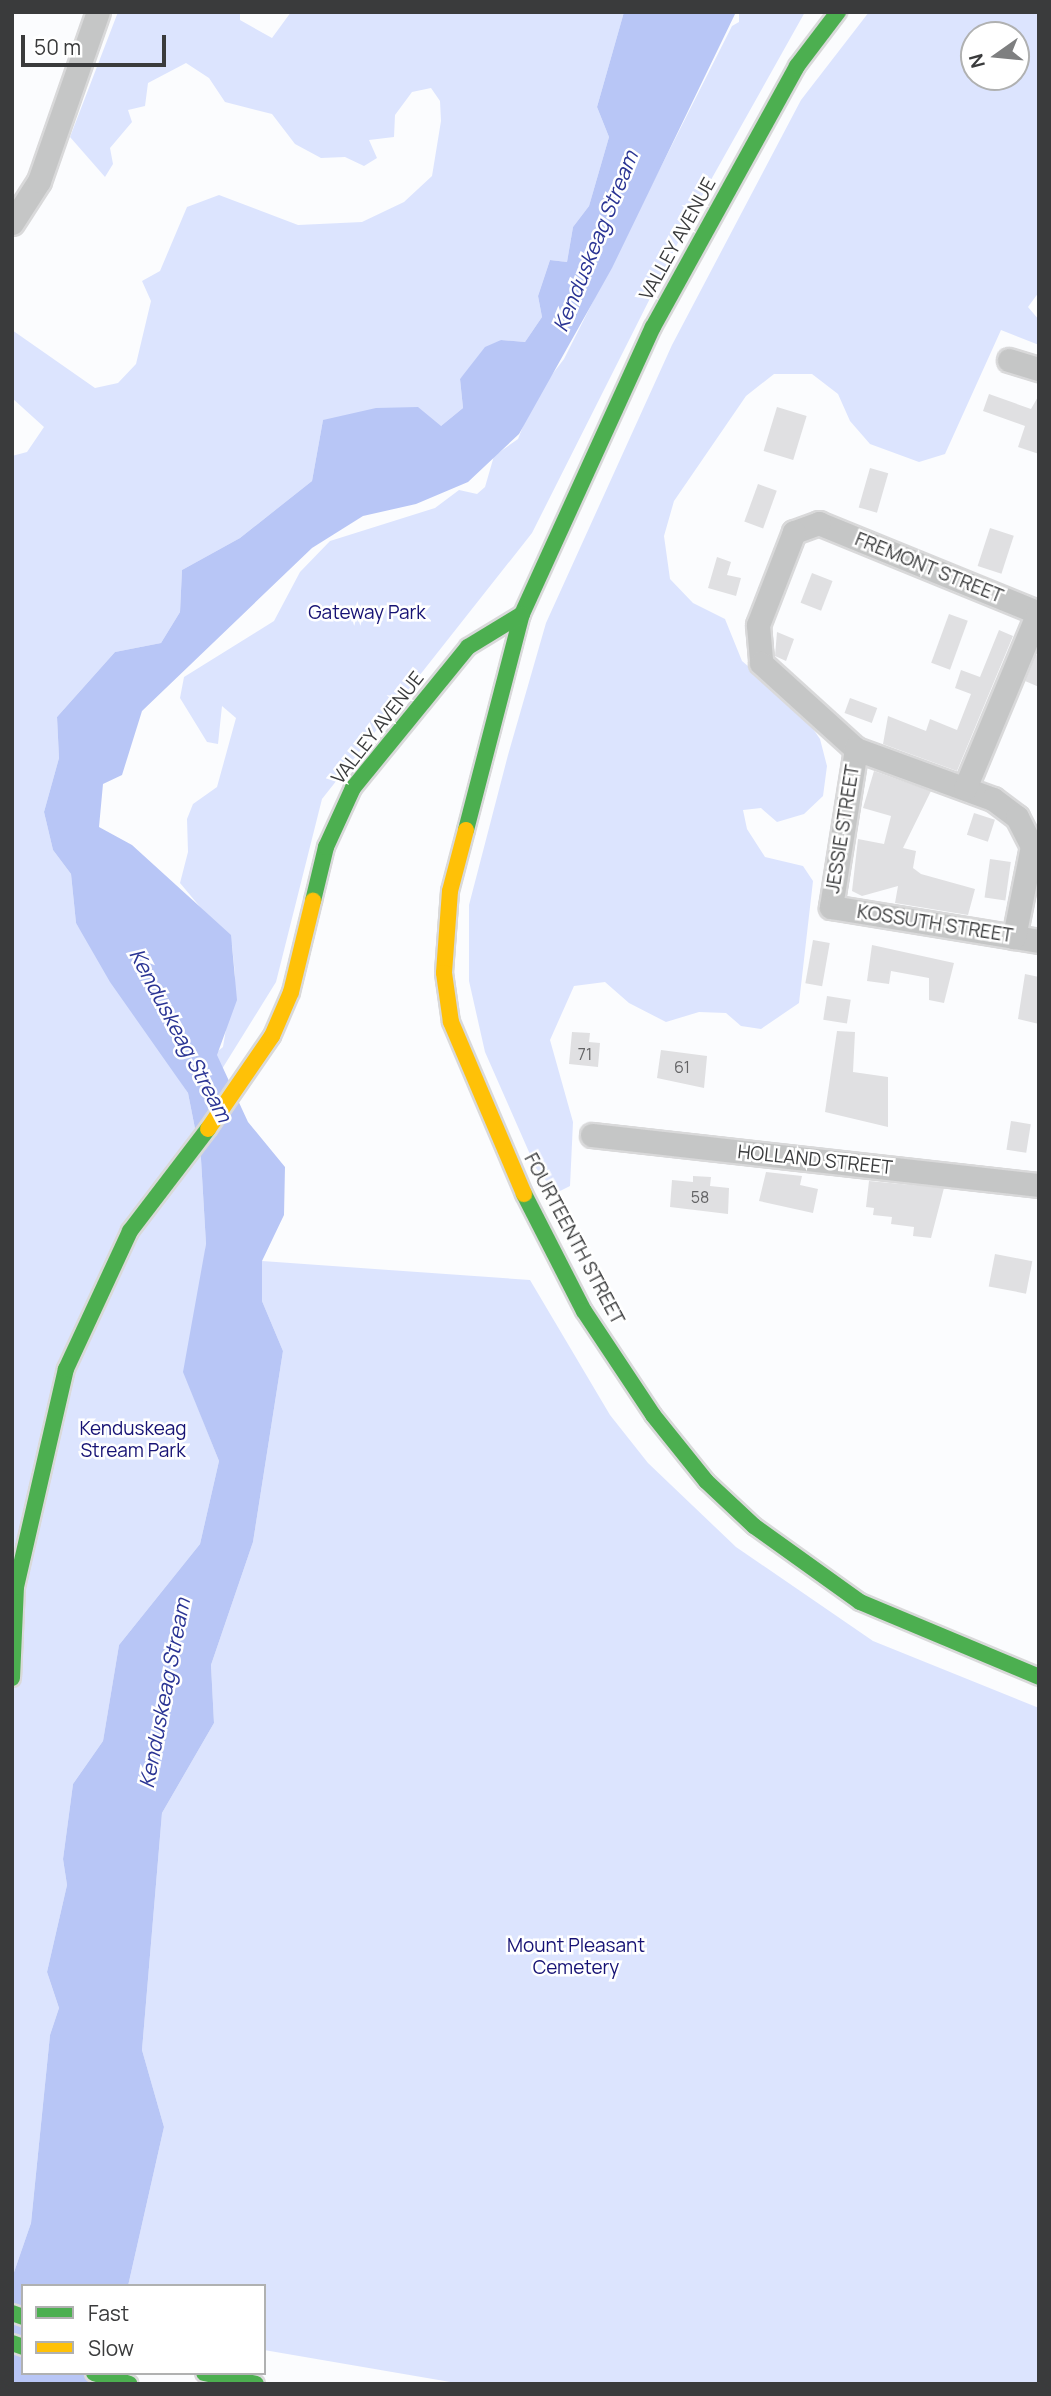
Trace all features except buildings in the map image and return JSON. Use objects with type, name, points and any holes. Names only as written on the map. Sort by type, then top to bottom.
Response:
[{"type":"main road","name":"VALLEY AVENUE","points":[[12,1678],[16,1587],[66,1369],[124,1242],[252,1071],[291,992],[326,847],[353,788],[468,647],[523,614],[653,327],[797,66],[838,12]]},
{"type":"main road","name":"FOURTEENTH STREET","points":[[523,614],[450,891],[444,974],[451,1022],[479,1098],[533,1214],[584,1311],[653,1415],[706,1481],[754,1526],[860,1601],[1039,1677]]},
{"type":"main road","points":[[100,2375],[129,2384]]},
{"type":"main road","points":[[213,2375],[256,2384]]},
{"type":"street","points":[[12,223],[39,181],[98,12]]},
{"type":"street","points":[[1009,359],[1039,369]]},
{"type":"street","name":"FREMONT STREET","points":[[758,625],[794,532],[819,523],[1039,613]]},
{"type":"street","points":[[965,788],[1039,613]]},
{"type":"street","name":"JESSIE STREET","points":[[758,625],[761,663],[856,749],[831,906]]},
{"type":"street","points":[[856,749],[965,788],[1017,817],[1032,846],[1013,937]]},
{"type":"street","name":"KOSSUTH STREET","points":[[831,906],[1039,941]]},
{"type":"street","name":"HOLLAND STREET","points":[[592,1135],[1039,1185]]},
{"type":"green space","name":"Kenduskeag Stream Park","points":[[118,12],[240,12],[240,20],[272,38],[291,12],[624,12],[597,107],[609,137],[589,206],[573,227],[567,262],[550,260],[538,296],[542,317],[525,342],[501,340],[460,379],[463,408],[441,426],[323,420],[312,481],[240,538],[182,570],[180,612],[161,643],[115,652],[57,717],[59,758],[44,812],[53,850],[71,874],[76,923],[188,1093],[201,1159],[206,1244],[190,1388],[219,1461],[200,1544],[119,1645],[103,1741],[73,1784],[63,1859],[67,1885],[47,1972],[59,2008],[50,2035],[31,2223],[12,2278],[12,456],[27,452],[44,427],[12,398],[12,330],[95,388],[118,383],[136,364],[151,301],[142,281],[160,271],[187,207],[219,195],[298,225],[362,222],[404,202],[432,176],[441,121],[440,101],[431,88],[412,92],[395,115],[394,137],[369,140],[377,158],[364,166],[345,157],[321,158],[295,144],[272,114],[225,102],[209,78],[186,63],[148,83],[145,106],[128,110],[132,122],[110,148],[113,164],[105,177],[70,137]]},
{"type":"green space","name":"Gateway Park","points":[[739,12],[805,12],[698,203],[532,533],[322,799],[276,982],[222,1069],[213,1055],[223,1047],[235,975],[232,945],[180,883],[188,852],[187,819],[193,804],[217,787],[236,718],[222,706],[218,744],[207,742],[180,698],[184,677],[274,621],[300,572],[330,541],[435,508],[459,490],[477,494],[485,487],[494,456],[518,439],[534,398],[564,359],[732,26],[739,22]]},
{"type":"green space","points":[[869,12],[1039,12],[1039,292],[1028,307],[1039,320],[1039,345],[1001,330],[945,454],[919,462],[870,444],[850,421],[838,394],[812,374],[774,374],[746,396],[674,501],[664,536],[670,579],[693,603],[725,619],[742,661],[801,711],[820,739],[827,766],[823,796],[804,814],[777,822],[761,808],[743,810],[747,829],[765,857],[803,866],[813,881],[799,1003],[761,1029],[741,1026],[726,1013],[699,1012],[666,1022],[629,1003],[605,982],[574,986],[550,1040],[573,1122],[570,1186],[556,1193],[536,1168],[485,1052],[469,981],[469,905],[546,623],[672,345],[801,100]]},
{"type":"green space","name":"Mount Pleasant Cemetery","points":[[262,1261],[530,1280],[610,1415],[648,1463],[736,1547],[873,1641],[1039,1708],[1039,2384],[462,2384],[266,2350],[266,2284],[128,2284],[164,2127],[142,2050],[162,1813],[214,1723],[211,1665],[253,1542],[283,1351],[262,1301]]},
{"type":"water","name":"Kenduskeag Stream","points":[[624,12],[736,12],[612,268],[519,434],[468,482],[416,504],[363,516],[312,548],[142,711],[122,775],[103,784],[99,827],[132,845],[231,935],[237,1000],[217,1055],[248,1122],[285,1167],[284,1215],[262,1261],[262,1301],[283,1351],[253,1542],[211,1665],[214,1723],[162,1813],[142,2050],[164,2127],[128,2284],[21,2284],[21,2375],[110,2375],[108,2384],[12,2384],[12,2278],[31,2223],[50,2035],[59,2008],[47,1972],[67,1885],[63,1859],[73,1784],[103,1741],[119,1645],[200,1544],[219,1461],[183,1372],[206,1244],[201,1159],[188,1093],[110,982],[76,923],[71,874],[53,850],[44,812],[59,758],[57,717],[115,652],[161,643],[180,612],[182,570],[240,538],[312,481],[323,420],[376,408],[418,407],[441,426],[463,408],[460,379],[485,347],[501,340],[525,342],[542,317],[538,296],[550,260],[567,262],[573,227],[589,206],[609,137],[597,107]]},
{"type":"traffic: fast","points":[[466,830],[522,614],[653,327],[797,66],[838,12]]},
{"type":"traffic: fast","points":[[313,901],[326,847],[353,788],[468,647],[522,614]]},
{"type":"traffic: fast","points":[[12,1678],[16,1587],[66,1369],[130,1231],[208,1129]]},
{"type":"traffic: fast","points":[[524,1194],[584,1311],[653,1415],[706,1481],[754,1526],[860,1602],[1039,1677]]},
{"type":"traffic: fast","points":[[12,2313],[21,2316]]},
{"type":"traffic: fast","points":[[12,2343],[21,2346]]},
{"type":"traffic: fast","points":[[100,2375],[129,2384]]},
{"type":"traffic: fast","points":[[213,2375],[256,2384]]},
{"type":"traffic: slow","points":[[466,830],[450,891],[444,973],[451,1022],[524,1194]]},
{"type":"traffic: slow","points":[[208,1129],[272,1036],[291,992],[313,901]]}]
